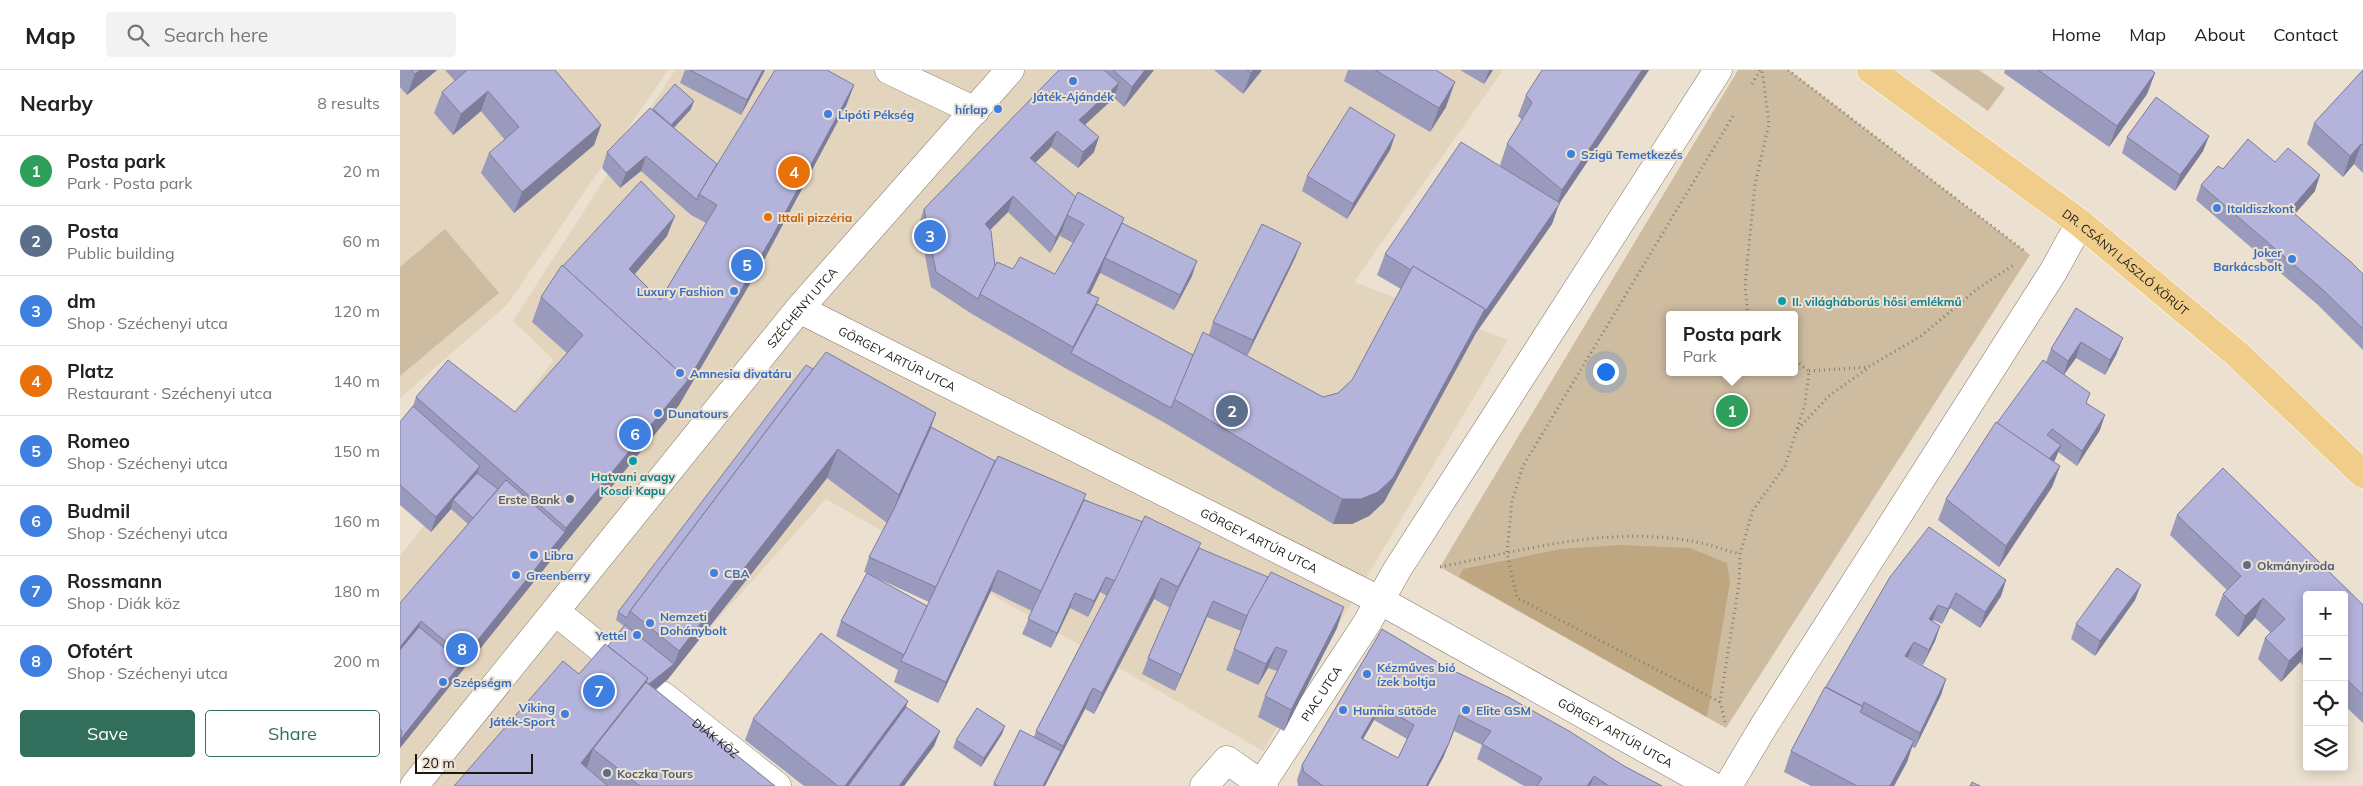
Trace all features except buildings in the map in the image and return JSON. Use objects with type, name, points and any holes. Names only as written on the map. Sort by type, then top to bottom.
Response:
[{"type":"main road","name":"DR. CSÁNYI LÁSZLÓ KÖRÚT","points":[[1870,70],[2080,223],[2237,354],[2363,474]]},
{"type":"street","points":[[889,70],[975,111]]},
{"type":"street","name":"SZÉCHENYI UTCA","points":[[414,786],[799,309],[1010,70]]},
{"type":"street","name":"PIAC UTCA","points":[[1262,785],[1381,601],[1396,570],[1718,70]]},
{"type":"street","points":[[1728,786],[1760,732],[2053,272],[2080,223]]},
{"type":"street","name":"GÖRGEY ARTÚR UTCA","points":[[799,309],[1381,601],[1712,786]]},
{"type":"street","points":[[556,612],[608,654]]},
{"type":"street","name":"DIÁK KÖZ","points":[[655,690],[777,786]]},
{"type":"street","points":[[1204,786],[1227,760],[1262,785]]},
{"type":"path","points":[[1750,87],[1761,70]]},
{"type":"path","points":[[1748,311],[1745,286],[1755,184],[1769,124],[1761,70]]},
{"type":"path","points":[[1788,70],[2030,255],[1977,289],[1921,336],[1868,368],[1829,396],[1796,431]]},
{"type":"path","points":[[1720,702],[1517,598],[1507,553],[1512,501],[1523,466],[1735,112]]},
{"type":"path","points":[[1798,363],[1809,371],[1868,368]]},
{"type":"path","points":[[1726,728],[1720,702],[1739,584],[1740,554],[1752,510],[1785,466],[1805,404],[1809,371]]},
{"type":"path","points":[[1396,570],[1440,567],[1565,540],[1626,536],[1692,541],[1740,554]]},
{"type":"shaded area","points":[[400,70],[668,70],[507,305],[400,398]]},
{"type":"shaded area","points":[[675,70],[1503,70],[1354,282],[1508,340],[1263,751],[826,499],[567,786],[400,786],[400,556],[554,360],[513,321]]},
{"type":"shaded area","points":[[1738,70],[1789,70],[2030,255],[1726,728],[1440,567]]},
{"type":"shaded area","points":[[1930,70],[1979,70],[2005,88],[1988,111]]},
{"type":"shaded area","points":[[445,229],[499,293],[400,376],[400,267]]},
{"type":"shaded area","points":[[1619,545],[1690,548],[1727,563],[1730,582],[1707,717],[1459,577],[1463,569],[1561,549]]},
{"type":"place","name":"Játék-Ajándék","points":[[1073,81]]},
{"type":"place","name":"hírlap","points":[[998,109]]},
{"type":"place","name":"Lipóti Pékség","points":[[828,114]]},
{"type":"place","name":"Szigü Temetkezés","points":[[1571,154]]},
{"type":"place","name":"Platz","points":[[794,172]]},
{"type":"place","name":"Italdiszkont","points":[[2217,208]]},
{"type":"place","name":"Ittali pizzéria","points":[[768,217]]},
{"type":"place","name":"dm","points":[[930,236]]},
{"type":"place","name":"Joker Barkácsbolt","points":[[2292,259]]},
{"type":"place","name":"Romeo","points":[[747,265]]},
{"type":"place","name":"Luxury Fashion","points":[[734,291]]},
{"type":"place","name":"II. világháborús hősi emlékmű","points":[[1782,301]]},
{"type":"place","name":"Amnesia divatáru","points":[[680,373]]},
{"type":"place","name":"Posta","points":[[1232,411]]},
{"type":"place","name":"Posta park","points":[[1732,411]]},
{"type":"place","name":"Dunatours","points":[[658,413]]},
{"type":"place","name":"Budmil","points":[[635,434]]},
{"type":"place","name":"Hatvani avagy Kosdi Kapu","points":[[633,461]]},
{"type":"place","name":"Erste Bank","points":[[570,499]]},
{"type":"place","name":"Libra","points":[[534,555]]},
{"type":"place","name":"Okmányiroda","points":[[2247,565]]},
{"type":"place","name":"CBA","points":[[714,573]]},
{"type":"place","name":"Greenberry","points":[[516,575]]},
{"type":"place","name":"Nemzeti Dohánybolt","points":[[650,623]]},
{"type":"place","name":"Yettel","points":[[637,635]]},
{"type":"place","name":"Ofotért","points":[[462,649]]},
{"type":"place","name":"Kézműves bió ízek boltja","points":[[1367,674]]},
{"type":"place","name":"Szépségm","points":[[443,682]]},
{"type":"place","name":"Rossmann","points":[[599,691]]},
{"type":"place","name":"Hunnia sütöde","points":[[1343,710]]},
{"type":"place","name":"Elite GSM","points":[[1466,710]]},
{"type":"place","name":"Viking Játék-Sport","points":[[565,714]]},
{"type":"place","name":"Koczka Tours","points":[[607,773]]}]
